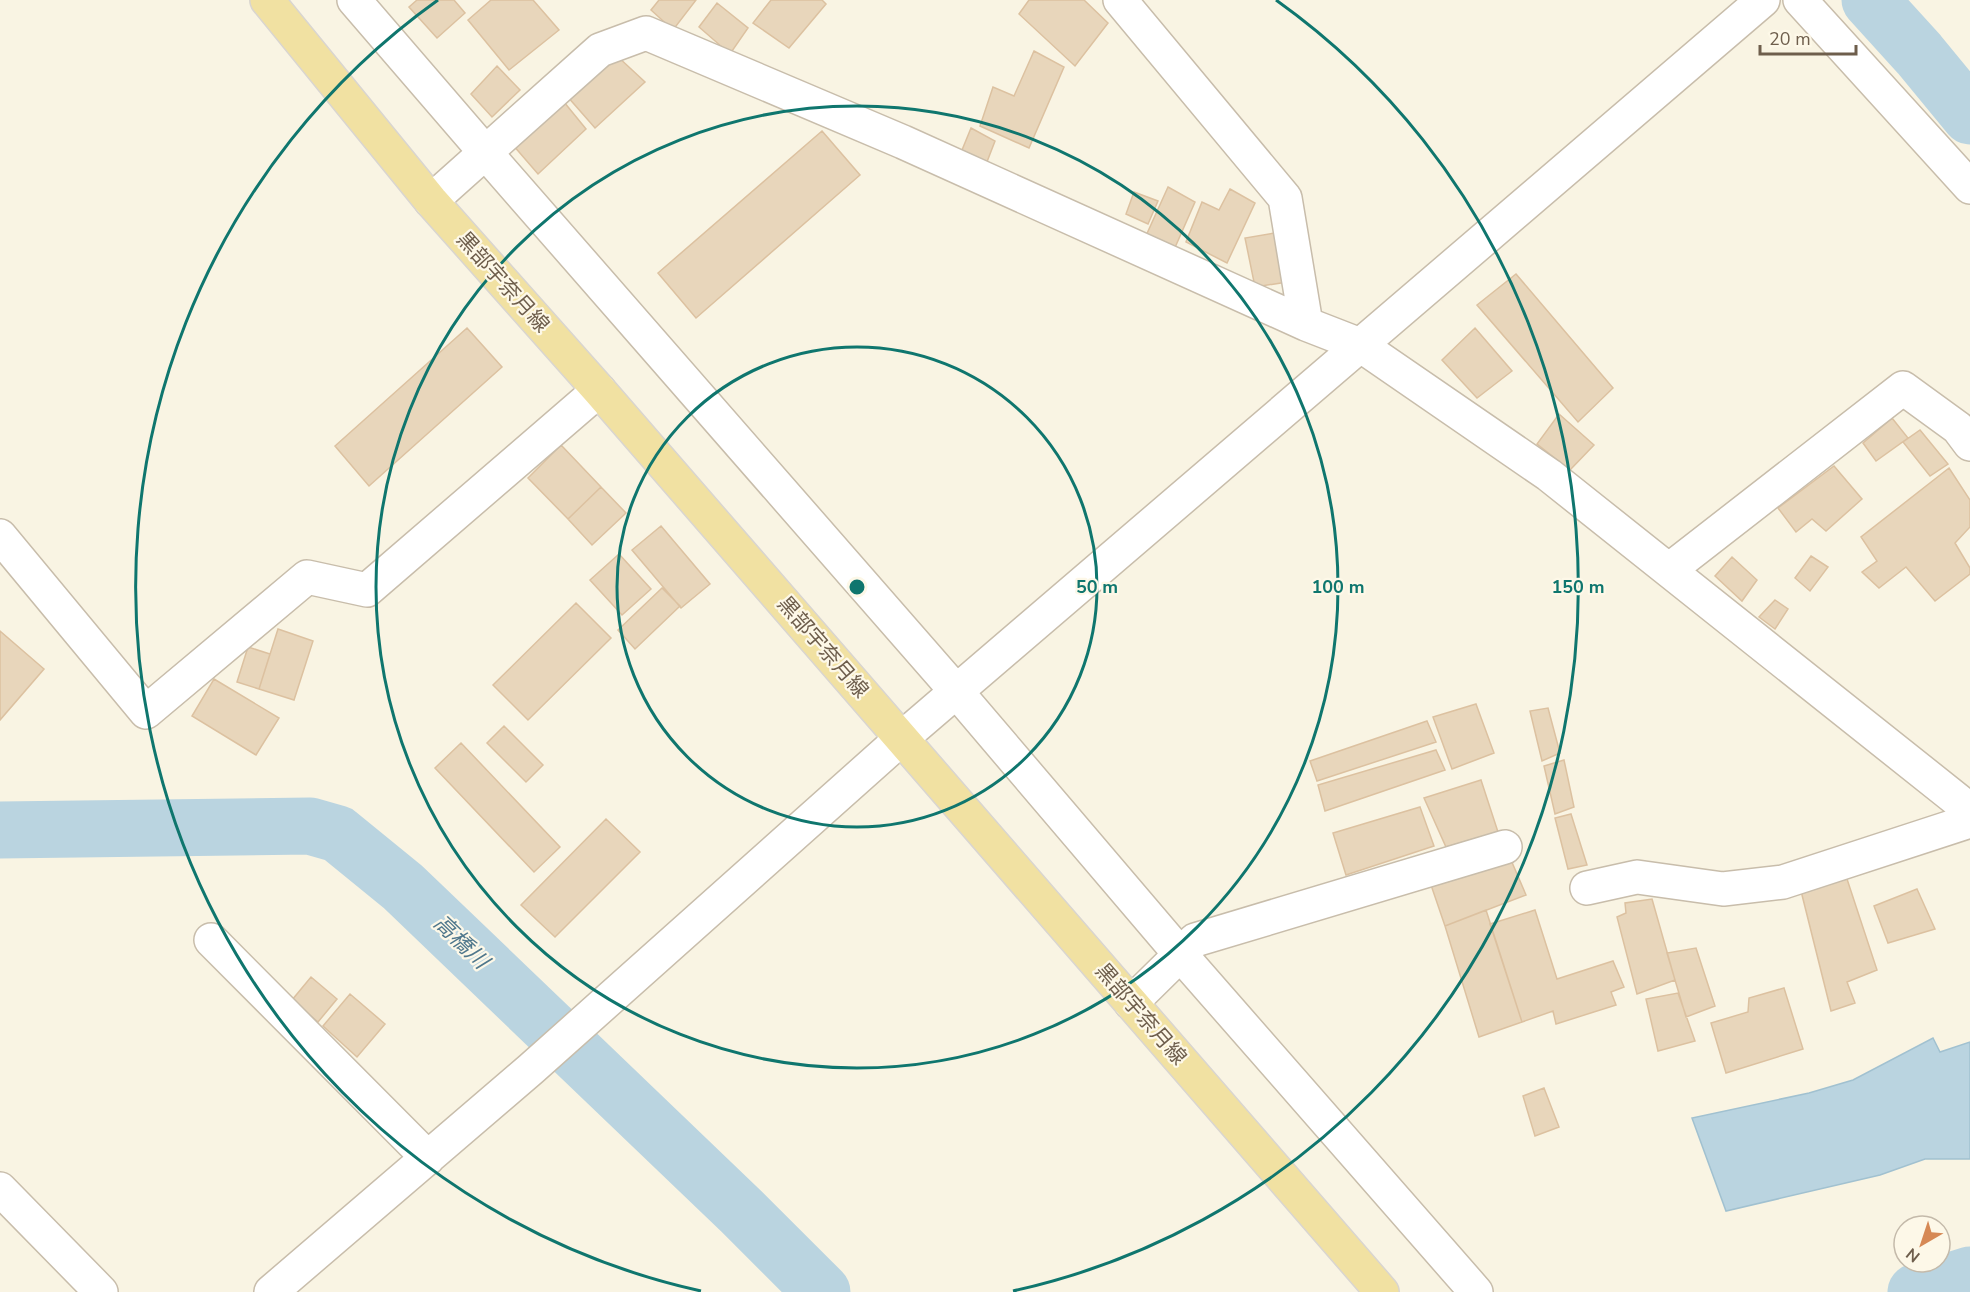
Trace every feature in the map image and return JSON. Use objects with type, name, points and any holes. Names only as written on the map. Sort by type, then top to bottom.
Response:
[{"type":"main road","name":"黒部宇奈月線","points":[[267,0],[431,201],[599,390],[1382,1292]]},
{"type":"street","points":[[354,0],[956,691],[1180,954],[1476,1292]]},
{"type":"street","points":[[1120,0],[1285,198],[1306,324]]},
{"type":"street","points":[[271,1292],[540,1061],[956,691],[1763,0]]},
{"type":"street","points":[[1800,0],[1970,187]]},
{"type":"street","points":[[431,201],[600,50],[645,33],[903,142],[1306,324],[1360,345],[1549,475],[1970,810]]},
{"type":"street","points":[[1669,570],[1903,388],[1958,428],[1970,444]]},
{"type":"street","points":[[0,536],[146,712],[307,577],[367,590],[599,390]]},
{"type":"street","points":[[1587,888],[1637,877],[1723,889],[1783,882],[1970,821]]},
{"type":"street","points":[[1131,1003],[1195,940],[1506,848]]},
{"type":"street","points":[[211,940],[428,1158]]},
{"type":"street","points":[[0,1189],[100,1292]]},
{"type":"water","points":[[1933,1038],[1940,1052],[1970,1042],[1970,1159],[1925,1159],[1880,1175],[1726,1211],[1692,1118],[1809,1093],[1853,1080]]},
{"type":"building","points":[[417,0],[454,0],[465,13],[437,38],[409,7]]},
{"type":"building","points":[[491,0],[533,0],[559,30],[509,70],[468,20]]},
{"type":"building","points":[[659,0],[696,0],[673,30],[651,10]]},
{"type":"building","points":[[771,0],[822,0],[826,4],[789,48],[753,23]]},
{"type":"building","points":[[1029,0],[1084,0],[1108,23],[1075,66],[1019,14]]},
{"type":"building","points":[[717,3],[748,28],[730,54],[699,27]]},
{"type":"building","points":[[1034,51],[1064,67],[1029,148],[980,126],[993,87],[1014,96]]},
{"type":"building","points":[[616,55],[645,82],[595,128],[567,96]]},
{"type":"building","points":[[497,66],[520,90],[492,117],[471,94]]},
{"type":"building","points":[[564,102],[586,129],[538,174],[513,145]]},
{"type":"building","points":[[971,128],[995,141],[985,167],[960,155]]},
{"type":"building","points":[[822,131],[860,175],[696,318],[658,273]]},
{"type":"building","points":[[1168,187],[1195,202],[1173,252],[1145,238]]},
{"type":"building","points":[[1230,189],[1255,203],[1227,263],[1186,242],[1202,202],[1219,210]]},
{"type":"building","points":[[1134,192],[1158,201],[1148,224],[1126,214]]},
{"type":"building","points":[[1281,232],[1287,282],[1255,287],[1245,238]]},
{"type":"building","points":[[1516,274],[1613,388],[1578,422],[1477,305]]},
{"type":"building","points":[[467,328],[502,367],[369,486],[335,446]]},
{"type":"building","points":[[1475,328],[1512,371],[1477,398],[1442,360]]},
{"type":"building","points":[[1559,414],[1594,445],[1570,470],[1537,444]]},
{"type":"building","points":[[1892,418],[1908,438],[1876,461],[1863,443]]},
{"type":"building","points":[[1920,430],[1948,464],[1930,476],[1903,442]]},
{"type":"building","points":[[561,445],[601,487],[568,519],[528,478]]},
{"type":"building","points":[[1834,466],[1862,499],[1826,531],[1812,519],[1796,532],[1778,508]]},
{"type":"building","points":[[1949,468],[1970,500],[1970,527],[1955,543],[1970,568],[1970,574],[1935,601],[1906,567],[1879,588],[1862,572],[1877,561],[1861,537]]},
{"type":"building","points":[[601,487],[626,513],[592,545],[568,519]]},
{"type":"building","points":[[661,526],[710,584],[681,608],[632,550]]},
{"type":"building","points":[[619,554],[651,589],[622,615],[590,580]]},
{"type":"building","points":[[1811,556],[1828,567],[1810,591],[1795,578]]},
{"type":"building","points":[[1732,557],[1757,580],[1742,601],[1715,576]]},
{"type":"building","points":[[662,588],[680,606],[635,649],[618,630]]},
{"type":"building","points":[[1775,600],[1788,609],[1775,629],[1759,617]]},
{"type":"building","points":[[576,603],[611,638],[528,720],[493,685]]},
{"type":"building","points":[[278,629],[313,641],[294,700],[259,689]]},
{"type":"building","points":[[0,631],[44,669],[0,720]]},
{"type":"building","points":[[248,647],[270,654],[259,689],[237,682]]},
{"type":"building","points":[[214,679],[279,718],[256,755],[192,716]]},
{"type":"building","points":[[1476,704],[1494,753],[1452,769],[1433,717]]},
{"type":"building","points":[[1548,708],[1560,753],[1542,761],[1530,711]]},
{"type":"building","points":[[1427,721],[1436,742],[1317,781],[1310,761]]},
{"type":"building","points":[[504,726],[543,765],[526,782],[487,743]]},
{"type":"building","points":[[461,743],[560,847],[534,872],[435,768]]},
{"type":"building","points":[[1436,750],[1445,770],[1325,811],[1318,785]]},
{"type":"building","points":[[1564,760],[1574,807],[1555,814],[1544,766]]},
{"type":"building","points":[[1481,780],[1498,832],[1446,847],[1424,798]]},
{"type":"building","points":[[1420,807],[1434,846],[1346,875],[1333,833]]},
{"type":"building","points":[[1571,814],[1587,865],[1568,869],[1555,818]]},
{"type":"building","points":[[606,819],[640,852],[555,937],[521,905]]},
{"type":"building","points":[[1511,860],[1526,895],[1445,926],[1431,885]]},
{"type":"building","points":[[1847,879],[1877,970],[1847,982],[1855,1003],[1831,1011],[1801,891]]},
{"type":"building","points":[[1917,889],[1935,929],[1888,943],[1874,906]]},
{"type":"building","points":[[1652,899],[1675,980],[1637,994],[1617,917],[1626,913],[1625,903]]},
{"type":"building","points":[[1486,910],[1522,1022],[1479,1037],[1445,926]]},
{"type":"building","points":[[1535,910],[1557,979],[1613,961],[1624,987],[1611,992],[1616,1005],[1556,1024],[1553,1011],[1522,1022],[1490,924]]},
{"type":"building","points":[[1696,948],[1715,1006],[1686,1017],[1667,953]]},
{"type":"building","points":[[311,977],[337,999],[318,1022],[292,1000]]},
{"type":"building","points":[[1784,988],[1803,1049],[1726,1073],[1711,1023],[1748,1012],[1749,998]]},
{"type":"building","points":[[1678,993],[1695,1041],[1658,1051],[1646,999]]},
{"type":"building","points":[[350,994],[385,1024],[357,1057],[323,1026]]},
{"type":"building","points":[[1544,1088],[1559,1127],[1535,1136],[1523,1096]]},
{"type":"waterway","points":[[1870,0],[1919,54],[1970,116]]},
{"type":"waterway","name":"高橋川","points":[[0,830],[310,826],[338,834],[403,887],[741,1211],[822,1292]]},
{"type":"waterway","name":"高橋川","points":[[1916,1292],[1970,1275]]}]
